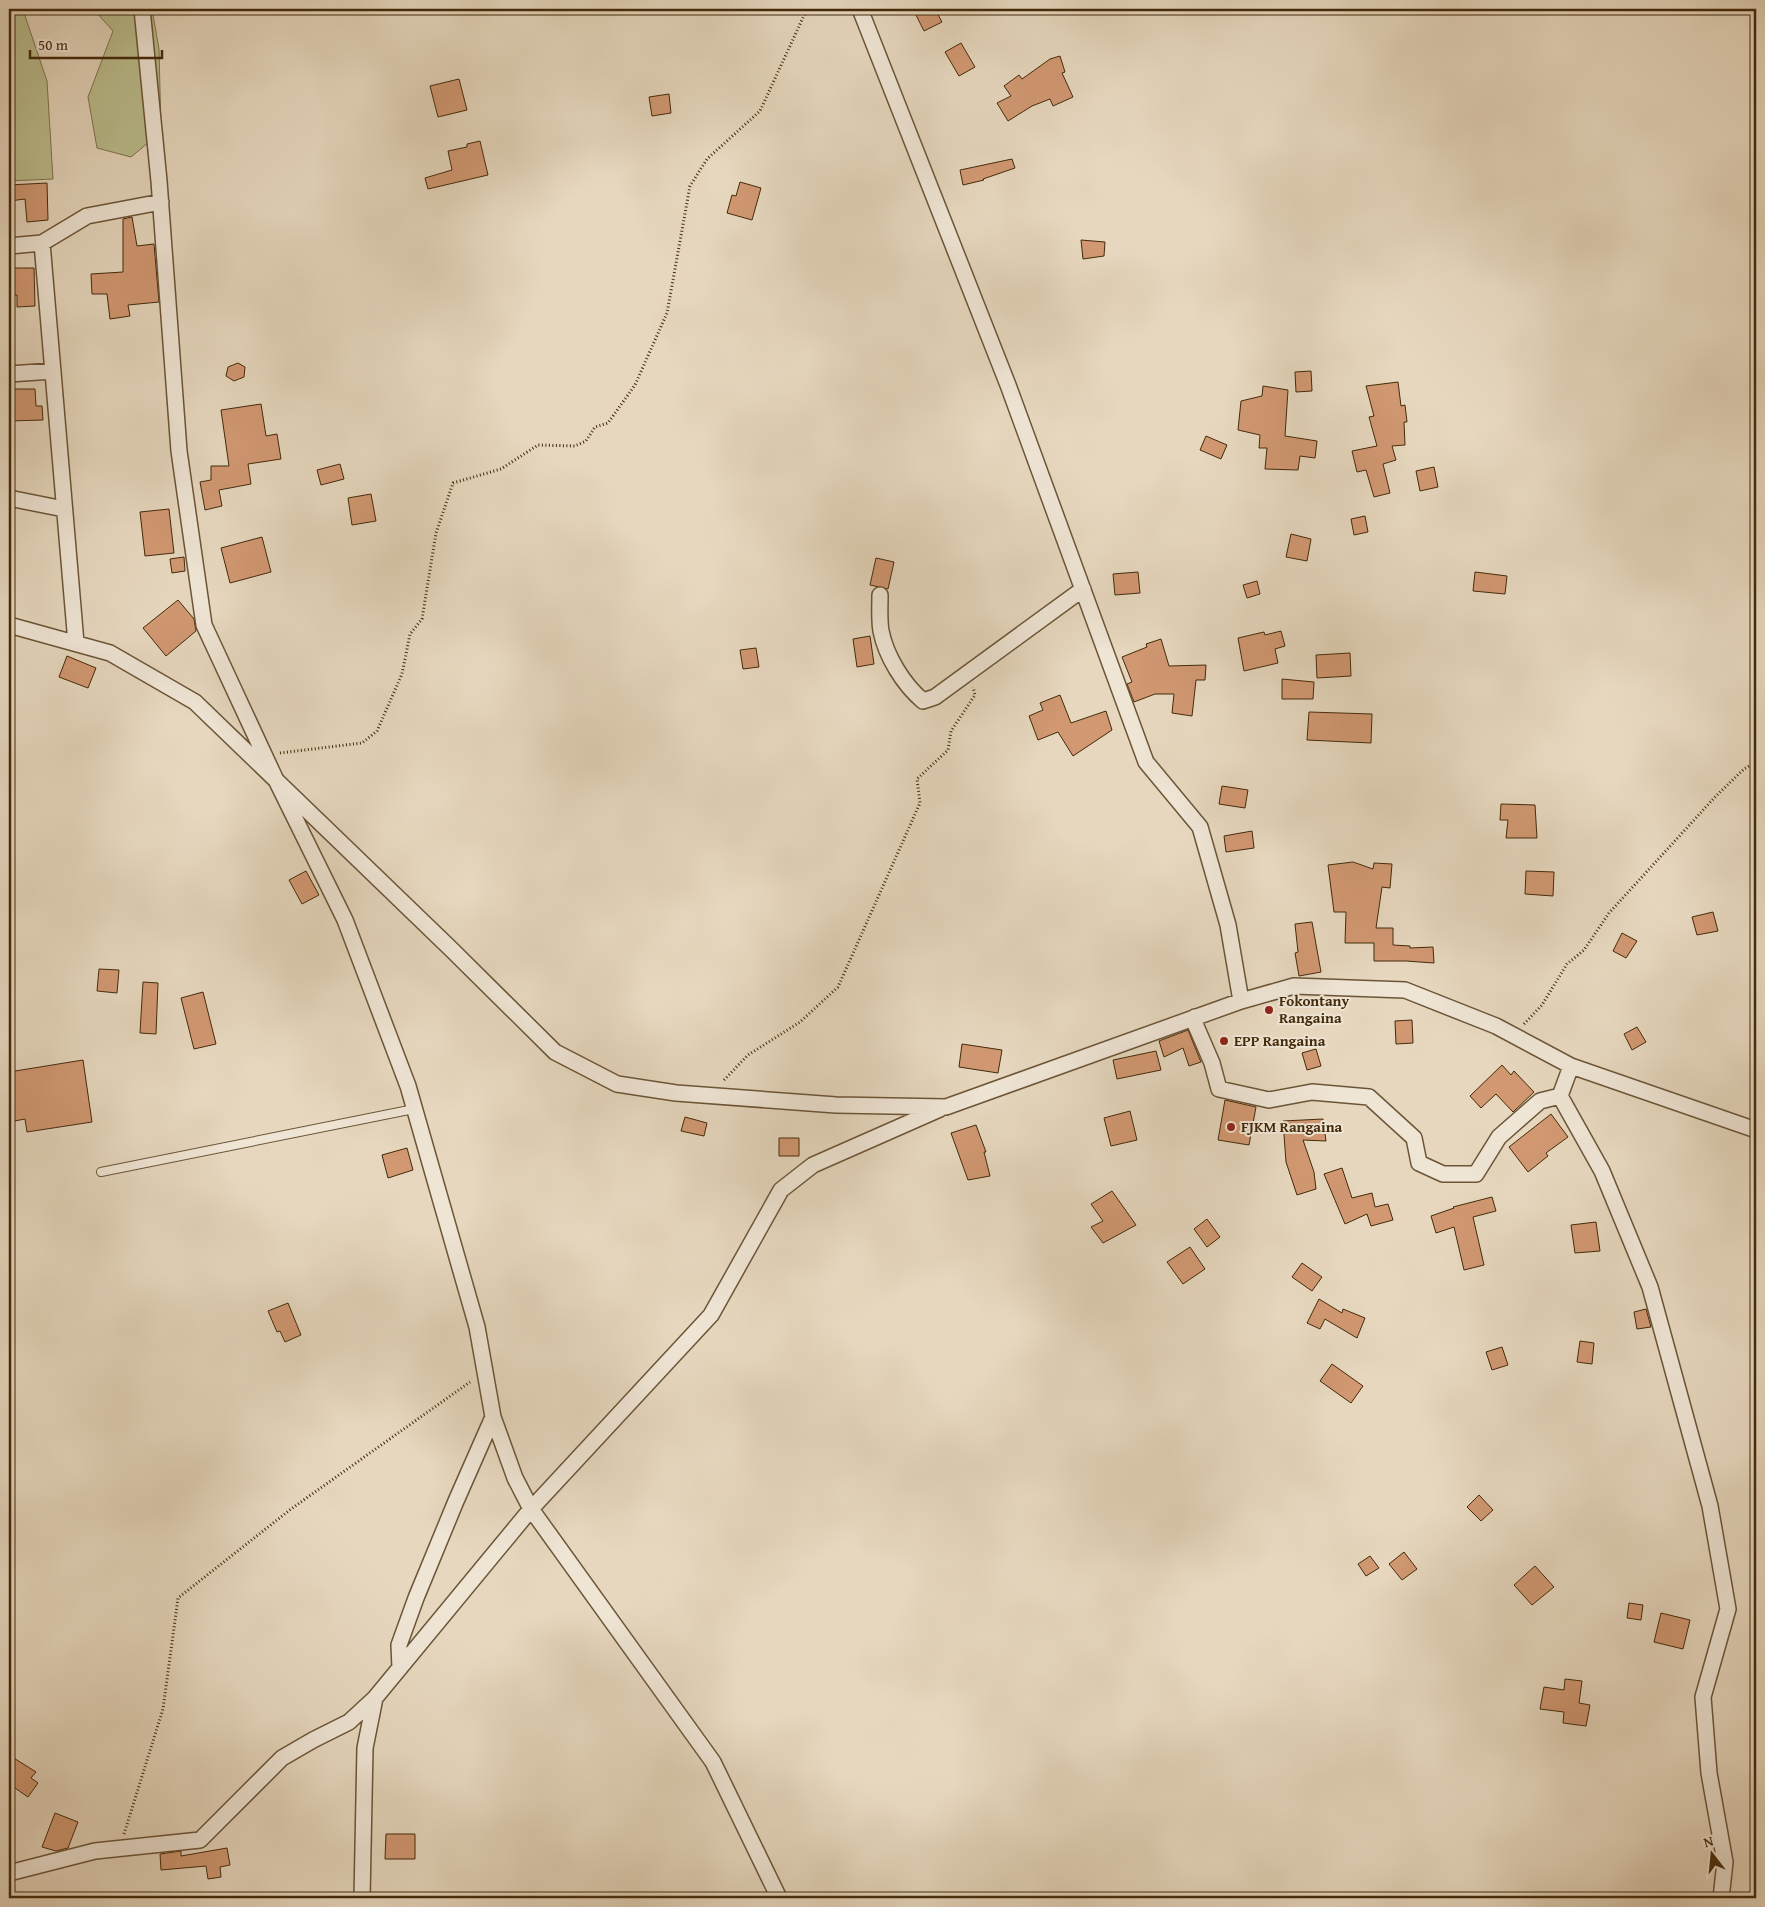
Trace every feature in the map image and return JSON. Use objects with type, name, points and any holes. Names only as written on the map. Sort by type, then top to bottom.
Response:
[{"type":"street","points":[[142,9],[161,202],[179,451],[204,625],[344,920],[408,1086],[477,1327],[494,1417],[516,1478],[531,1509],[713,1762],[779,1898]]},
{"type":"street","points":[[860,9],[1008,385],[1146,762],[1200,827],[1228,925],[1241,1001]]},
{"type":"street","points":[[9,246],[42,243],[87,216],[161,202]]},
{"type":"street","points":[[42,243],[76,644]]},
{"type":"street","points":[[9,374],[53,371]]},
{"type":"street","points":[[9,498],[64,509]]},
{"type":"street","points":[[880,595],[881,629],[886,650],[911,692],[922,701],[936,697],[1083,590]]},
{"type":"street","points":[[9,625],[110,653],[195,702],[554,1052],[617,1084],[676,1093],[836,1104],[946,1107]]},
{"type":"street","points":[[9,1873],[95,1850],[200,1840],[282,1758],[348,1722],[375,1698],[531,1509],[711,1314],[781,1190],[813,1165],[946,1107],[1241,1001],[1294,986],[1405,990],[1496,1026],[1570,1066],[1756,1130]]},
{"type":"street","points":[[1196,1017],[1196,1026],[1212,1063],[1219,1089],[1269,1100],[1312,1092],[1368,1097],[1414,1138],[1419,1163],[1443,1174],[1476,1174],[1499,1137],[1540,1101],[1560,1096]]},
{"type":"street","points":[[1570,1066],[1560,1096],[1602,1171],[1650,1286],[1710,1506],[1728,1609],[1703,1697],[1709,1773],[1726,1862],[1721,1898]]},
{"type":"street","points":[[400,1668],[399,1645],[416,1598],[456,1501],[494,1417]]},
{"type":"street","points":[[362,1898],[364,1748],[375,1698]]},
{"type":"lane","points":[[101,1172],[414,1109]]},
{"type":"path","points":[[265,755],[362,743],[377,731],[402,674],[410,634],[422,619],[436,533],[453,483],[501,469],[538,445],[575,446],[586,441],[595,427],[608,423],[635,385],[667,313],[690,186],[707,159],[760,112],[807,9]]},
{"type":"path","points":[[710,1096],[748,1055],[800,1022],[838,986],[920,803],[917,779],[948,750],[951,731],[975,695],[971,671]]},
{"type":"path","points":[[1514,1036],[1542,1005],[1567,964],[1584,950],[1609,914],[1715,797],[1744,769],[1756,762]]},
{"type":"path","points":[[120,1848],[163,1709],[178,1598],[291,1509],[485,1372]]},
{"type":"green space","points":[[88,9],[152,9],[159,49],[161,132],[131,157],[97,148],[88,97],[113,31],[95,11]]},
{"type":"green space","points":[[24,13],[47,81],[53,179],[9,181],[9,16]]},
{"type":"building","points":[[913,9],[935,9],[942,22],[924,31]]},
{"type":"building","points":[[961,43],[975,67],[959,76],[945,52]]},
{"type":"building","points":[[1060,56],[1065,72],[1062,73],[1073,97],[1053,106],[1050,99],[1032,106],[1008,121],[997,103],[1011,96],[1004,86],[1019,75],[1022,79],[1050,59]]},
{"type":"building","points":[[459,79],[467,110],[438,117],[430,86]]},
{"type":"building","points":[[669,94],[671,113],[652,116],[649,97]]},
{"type":"building","points":[[480,141],[488,175],[428,189],[425,178],[452,170],[448,151],[467,147],[467,144]]},
{"type":"building","points":[[1012,159],[1015,168],[984,180],[963,185],[960,170]]},
{"type":"building","points":[[740,182],[761,188],[752,220],[727,213],[732,195],[736,196]]},
{"type":"building","points":[[47,183],[48,220],[27,222],[25,199],[9,201],[9,185]]},
{"type":"building","points":[[132,217],[137,246],[154,244],[159,302],[128,305],[130,316],[110,319],[107,294],[92,294],[91,274],[123,272],[123,219]]},
{"type":"building","points":[[1081,240],[1105,242],[1104,256],[1083,259]]},
{"type":"building","points":[[10,268],[34,268],[35,306],[17,307],[17,295],[11,295]]},
{"type":"building","points":[[238,363],[245,367],[244,377],[234,381],[226,376],[228,367]]},
{"type":"building","points":[[1311,371],[1312,391],[1296,392],[1295,372]]},
{"type":"building","points":[[1398,382],[1401,406],[1405,405],[1407,422],[1404,422],[1405,445],[1392,446],[1396,460],[1383,464],[1390,493],[1374,497],[1366,470],[1357,472],[1352,451],[1377,446],[1369,417],[1374,416],[1366,386]]},
{"type":"building","points":[[1263,386],[1288,390],[1285,436],[1317,441],[1315,458],[1300,456],[1298,470],[1265,469],[1267,448],[1259,448],[1260,435],[1238,430],[1241,401],[1262,396]]},
{"type":"building","points":[[9,389],[35,389],[36,406],[42,406],[43,420],[9,421]]},
{"type":"building","points":[[261,404],[266,436],[277,434],[281,459],[248,464],[251,484],[219,490],[222,506],[205,510],[200,482],[211,480],[211,466],[229,466],[221,410]]},
{"type":"building","points":[[1206,436],[1227,445],[1221,459],[1200,450]]},
{"type":"building","points":[[340,464],[344,479],[321,485],[317,470]]},
{"type":"building","points":[[1434,467],[1438,487],[1420,491],[1416,471]]},
{"type":"building","points":[[371,494],[376,521],[352,525],[348,498]]},
{"type":"building","points":[[169,509],[174,553],[145,556],[140,512]]},
{"type":"building","points":[[1365,516],[1368,532],[1354,535],[1351,519]]},
{"type":"building","points":[[1291,534],[1311,539],[1307,561],[1286,557]]},
{"type":"building","points":[[262,537],[271,572],[230,583],[221,548]]},
{"type":"building","points":[[184,557],[185,571],[172,573],[170,559]]},
{"type":"building","points":[[876,558],[894,562],[888,589],[870,585]]},
{"type":"building","points":[[1138,572],[1140,593],[1115,595],[1113,574]]},
{"type":"building","points":[[1475,572],[1507,576],[1505,594],[1473,591]]},
{"type":"building","points":[[1257,581],[1260,594],[1247,598],[1243,585]]},
{"type":"building","points":[[178,600],[194,619],[196,631],[166,656],[143,628]]},
{"type":"building","points":[[1281,631],[1285,646],[1275,649],[1278,663],[1244,671],[1238,638],[1264,632],[1265,635]]},
{"type":"building","points":[[870,636],[874,664],[857,667],[853,639]]},
{"type":"building","points":[[1161,639],[1169,666],[1206,665],[1205,680],[1196,680],[1192,716],[1172,713],[1174,694],[1155,694],[1134,702],[1127,684],[1132,682],[1122,657],[1147,647],[1146,644]]},
{"type":"building","points":[[756,648],[759,667],[743,669],[740,650]]},
{"type":"building","points":[[1350,653],[1351,676],[1317,678],[1316,655]]},
{"type":"building","points":[[67,656],[96,668],[88,688],[59,677]]},
{"type":"building","points":[[1282,679],[1314,682],[1313,699],[1282,699]]},
{"type":"building","points":[[1060,695],[1071,723],[1106,711],[1112,730],[1073,756],[1058,732],[1038,740],[1029,716],[1043,710],[1040,703]]},
{"type":"building","points":[[1309,712],[1372,714],[1371,743],[1307,740]]},
{"type":"building","points":[[1222,786],[1248,790],[1245,808],[1219,804]]},
{"type":"building","points":[[1501,804],[1535,805],[1537,838],[1506,838],[1508,820],[1500,820]]},
{"type":"building","points":[[1252,831],[1254,848],[1226,852],[1224,836]]},
{"type":"building","points":[[1353,862],[1373,869],[1374,863],[1392,864],[1390,888],[1382,887],[1376,928],[1393,928],[1393,945],[1410,946],[1410,948],[1433,947],[1434,963],[1374,961],[1374,943],[1345,943],[1346,912],[1334,912],[1328,865]]},
{"type":"building","points":[[306,871],[319,895],[302,904],[289,880]]},
{"type":"building","points":[[1526,871],[1554,872],[1553,896],[1525,894]]},
{"type":"building","points":[[1713,912],[1718,931],[1697,935],[1692,917]]},
{"type":"building","points":[[1312,922],[1321,972],[1299,976],[1295,953],[1298,952],[1295,924]]},
{"type":"building","points":[[1622,933],[1637,941],[1626,958],[1613,951]]},
{"type":"building","points":[[99,969],[119,970],[117,993],[97,991]]},
{"type":"building","points":[[143,982],[158,983],[156,1034],[140,1033]]},
{"type":"building","points":[[203,992],[216,1044],[194,1049],[181,998]]},
{"type":"building","points":[[1412,1020],[1413,1043],[1396,1044],[1395,1021]]},
{"type":"building","points":[[1637,1027],[1646,1042],[1632,1050],[1624,1034]]},
{"type":"building","points":[[1188,1030],[1201,1062],[1189,1066],[1183,1048],[1164,1057],[1159,1041]]},
{"type":"building","points":[[962,1044],[1002,1050],[998,1073],[959,1067]]},
{"type":"building","points":[[1316,1049],[1321,1066],[1307,1070],[1302,1053]]},
{"type":"building","points":[[1156,1051],[1161,1070],[1117,1079],[1113,1060]]},
{"type":"building","points":[[83,1060],[92,1122],[27,1132],[25,1119],[9,1122],[9,1072]]},
{"type":"building","points":[[1502,1065],[1511,1075],[1514,1071],[1534,1092],[1513,1112],[1496,1094],[1481,1108],[1470,1096]]},
{"type":"building","points":[[1225,1100],[1256,1107],[1249,1145],[1218,1140]]},
{"type":"building","points":[[1130,1111],[1137,1140],[1111,1146],[1104,1118]]},
{"type":"building","points":[[1551,1114],[1568,1137],[1546,1153],[1548,1156],[1528,1172],[1509,1147]]},
{"type":"building","points":[[685,1117],[707,1123],[704,1136],[681,1131]]},
{"type":"building","points":[[1323,1119],[1326,1141],[1303,1140],[1314,1172],[1316,1189],[1297,1195],[1286,1162],[1283,1121]]},
{"type":"building","points":[[976,1125],[986,1152],[984,1152],[990,1176],[968,1180],[951,1133]]},
{"type":"building","points":[[779,1138],[799,1138],[799,1156],[779,1156]]},
{"type":"building","points":[[407,1148],[413,1170],[388,1178],[382,1155]]},
{"type":"building","points":[[1342,1168],[1352,1198],[1372,1193],[1375,1207],[1388,1204],[1393,1220],[1371,1226],[1367,1214],[1345,1224],[1324,1174]]},
{"type":"building","points":[[1112,1191],[1136,1225],[1103,1243],[1091,1227],[1103,1221],[1091,1204]]},
{"type":"building","points":[[1492,1197],[1496,1211],[1473,1217],[1484,1265],[1464,1270],[1454,1227],[1436,1233],[1431,1216],[1453,1207]]},
{"type":"building","points":[[1207,1219],[1220,1237],[1207,1247],[1194,1229]]},
{"type":"building","points":[[1596,1222],[1600,1251],[1575,1253],[1571,1225]]},
{"type":"building","points":[[1190,1247],[1205,1269],[1183,1284],[1167,1262]]},
{"type":"building","points":[[1302,1263],[1322,1277],[1312,1291],[1292,1277]]},
{"type":"building","points":[[1319,1299],[1342,1313],[1343,1309],[1365,1318],[1357,1338],[1325,1319],[1320,1329],[1307,1323]]},
{"type":"building","points":[[288,1303],[301,1335],[285,1342],[280,1331],[277,1332],[268,1311]]},
{"type":"building","points":[[1646,1309],[1651,1327],[1637,1329],[1634,1312]]},
{"type":"building","points":[[1580,1341],[1594,1343],[1592,1364],[1577,1362]]},
{"type":"building","points":[[1502,1347],[1508,1365],[1492,1370],[1486,1352]]},
{"type":"building","points":[[1332,1364],[1363,1386],[1351,1403],[1320,1381]]},
{"type":"building","points":[[1479,1495],[1493,1510],[1481,1521],[1467,1507]]},
{"type":"building","points":[[1404,1552],[1417,1569],[1402,1580],[1389,1564]]},
{"type":"building","points":[[1370,1556],[1379,1568],[1366,1576],[1358,1564]]},
{"type":"building","points":[[1535,1566],[1554,1587],[1532,1605],[1514,1585]]},
{"type":"building","points":[[1629,1603],[1643,1605],[1641,1620],[1627,1618]]},
{"type":"building","points":[[1661,1613],[1690,1620],[1683,1649],[1654,1642]]},
{"type":"building","points":[[1565,1679],[1582,1681],[1579,1703],[1590,1705],[1586,1726],[1563,1723],[1564,1712],[1540,1709],[1544,1687],[1564,1690]]},
{"type":"building","points":[[9,1755],[36,1772],[31,1778],[38,1783],[28,1797],[9,1784]]},
{"type":"building","points":[[55,1813],[78,1822],[68,1848],[56,1851],[42,1847]]},
{"type":"building","points":[[386,1834],[415,1834],[415,1859],[385,1859]]},
{"type":"building","points":[[227,1848],[230,1865],[220,1867],[221,1877],[208,1879],[206,1866],[161,1870],[160,1854],[181,1851],[181,1856]]},
{"type":"place","name":"Fokontany Rangaina","points":[[1269,1010]]},
{"type":"place","name":"EPP Rangaina","points":[[1224,1041]]},
{"type":"place","name":"FJKM Rangaina","points":[[1231,1127]]}]
